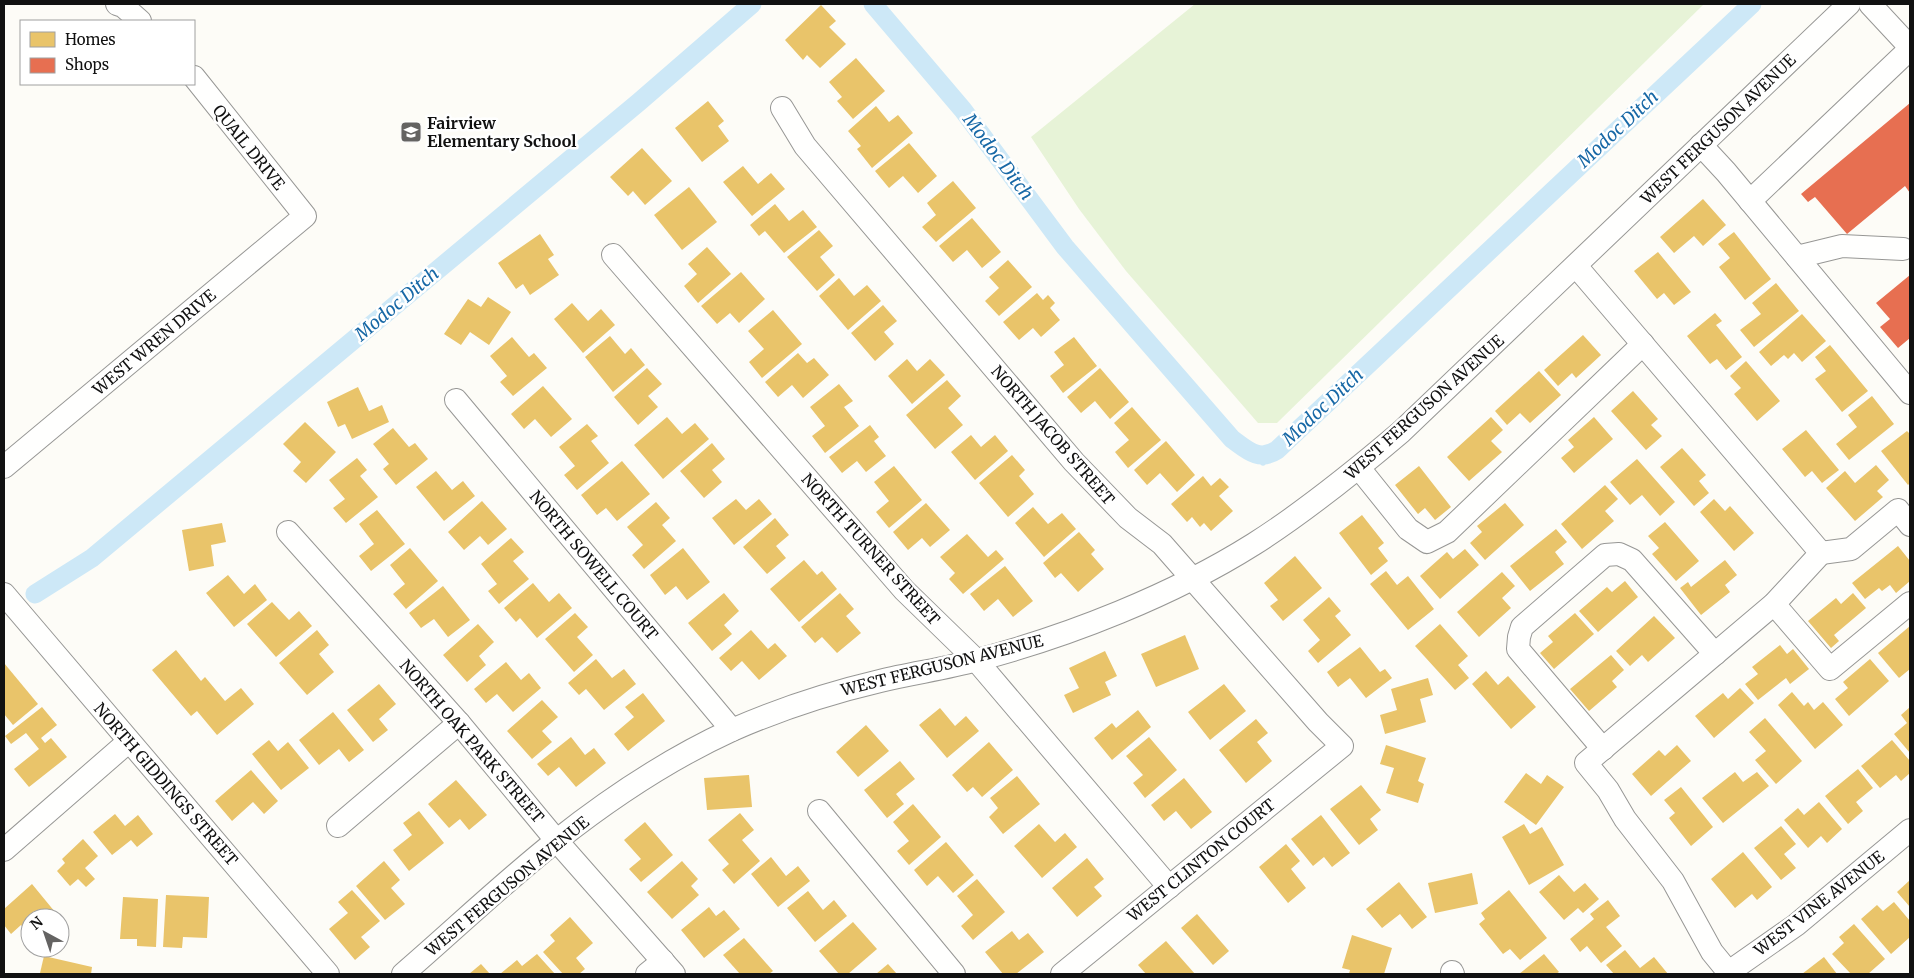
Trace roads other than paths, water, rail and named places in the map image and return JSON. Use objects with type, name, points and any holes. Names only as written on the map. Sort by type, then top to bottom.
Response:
[{"type":"street","points":[[117,4],[123,6],[139,20]]},
{"type":"street","name":"WEST FERGUSON AVENUE","points":[[403,974],[556,840],[667,764],[732,730],[807,700],[882,680],[976,660],[1059,635],[1128,608],[1193,577],[1252,545],[1359,468],[1401,432],[1849,4]]},
{"type":"street","points":[[1750,201],[1910,48],[1870,4]]},
{"type":"street","name":"QUAIL DRIVE","points":[[195,78],[305,216]]},
{"type":"street","name":"NORTH JACOB STREET","points":[[782,108],[804,146],[1074,462],[1128,518],[1162,544],[1193,577],[1318,722],[1342,746]]},
{"type":"street","points":[[1701,145],[1910,393]]},
{"type":"street","name":"WEST WREN DRIVE","points":[[4,467],[305,216]]},
{"type":"street","points":[[1797,257],[1842,246],[1903,249]]},
{"type":"street","name":"NORTH TURNER STREET","points":[[613,255],[904,590],[976,660],[1169,887]]},
{"type":"street","points":[[1576,266],[1821,553]]},
{"type":"street","points":[[1359,468],[1408,529],[1427,542],[1447,532],[1643,344]]},
{"type":"street","name":"NORTH SOWELL COURT","points":[[456,400],[732,730]]},
{"type":"street","points":[[1728,974],[1712,952],[1673,881],[1624,819],[1608,790],[1586,763],[1774,604],[1821,553],[1851,548],[1898,510],[1910,525]]},
{"type":"street","name":"NORTH OAK PARK STREET","points":[[288,532],[459,723],[661,970]]},
{"type":"street","points":[[1603,749],[1518,649],[1518,637],[1522,626],[1605,554],[1619,554],[1632,560],[1715,654]]},
{"type":"street","name":"NORTH GIDDINGS STREET","points":[[4,594],[128,742],[328,974]]},
{"type":"street","points":[[1774,604],[1830,669],[1910,602]]},
{"type":"street","points":[[338,826],[459,723]]},
{"type":"street","points":[[4,850],[128,742]]},
{"type":"street","name":"WEST CLINTON COURT","points":[[1062,974],[1342,746]]},
{"type":"street","points":[[819,811],[954,974]]},
{"type":"street","name":"WEST VINE AVENUE","points":[[1728,974],[1796,925],[1910,830]]},
{"type":"waterway","name":"Modoc Ditch","points":[[35,594],[92,558],[639,102],[752,4]]},
{"type":"waterway","name":"Modoc Ditch","points":[[873,4],[963,110],[1065,247],[1232,439],[1259,455],[1277,450],[1752,4]]},
{"type":"waterway","name":"Modoc Ditch","points":[[1263,456],[1263,463]]},
{"type":"place","name":"Fairview Elementary School","points":[[411,132]]}]
